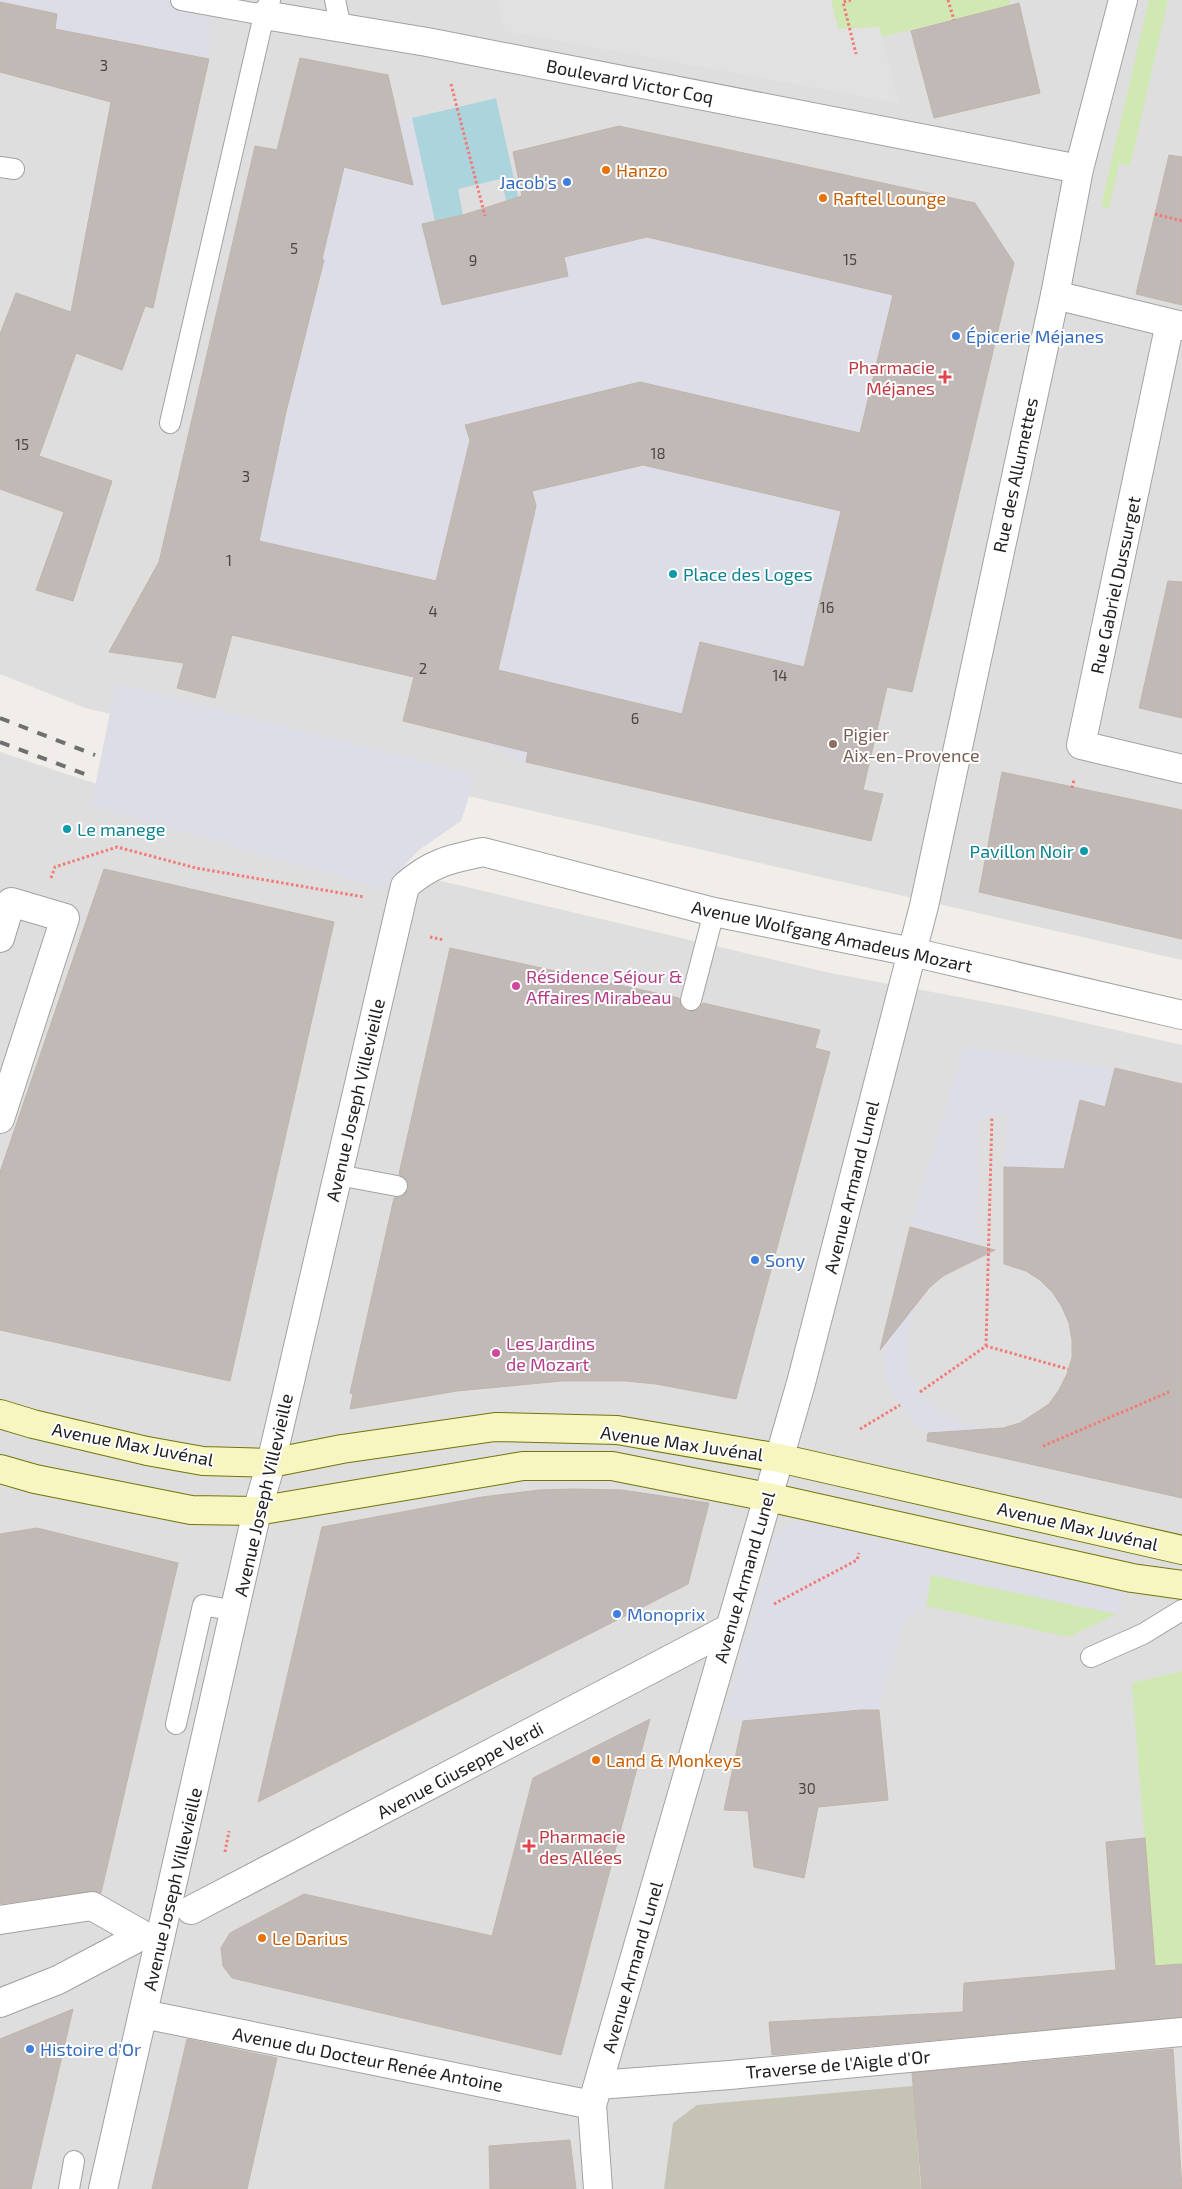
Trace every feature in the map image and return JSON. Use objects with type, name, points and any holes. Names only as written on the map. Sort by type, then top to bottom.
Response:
[{"type":"main road","name":"Avenue Max Juvénal","points":[[0,1414],[33,1424],[203,1461],[270,1463],[342,1449],[495,1427],[617,1430],[779,1458],[1182,1550]]},
{"type":"main road","name":"Avenue Max Juvénal","points":[[0,1470],[190,1510],[257,1511],[523,1466],[612,1466],[768,1497],[1132,1578],[1182,1585]]},
{"type":"street","name":"Rue des Allumettes","points":[[912,952],[924,906],[1079,169],[1123,0]]},
{"type":"street","name":"Boulevard Victor Coq","points":[[267,8],[341,28],[426,42],[1079,169]]},
{"type":"street","points":[[1054,295],[1176,325]]},
{"type":"street","name":"Rue Gabriel Dussurget","points":[[1176,325],[1081,745],[1182,769]]},
{"type":"street","name":"Avenue Wolfgang Amadeus Mozart","points":[[483,852],[714,912],[912,952],[1182,1015]]},
{"type":"street","name":"Avenue Joseph Villevieille","points":[[103,2189],[257,1511],[270,1463],[405,886],[422,871],[448,860],[483,852]]},
{"type":"street","points":[[0,938],[11,902],[65,918],[0,1118]]},
{"type":"street","name":"Avenue Armand Lunel","points":[[595,2095],[728,1629],[801,1382],[912,952]]},
{"type":"street","name":"Avenue Giuseppe Verdi","points":[[191,1910],[728,1629]]},
{"type":"street","points":[[0,1920],[92,1906],[143,1934],[58,1980],[0,2003]]},
{"type":"street","name":"Avenue du Docteur Renée Antoine","points":[[144,2014],[595,2095]]},
{"type":"street","name":"Traverse de l'Aigle d'Or","points":[[595,2095],[730,2075],[1182,2032]]},
{"type":"street","points":[[595,2095],[598,2189]]},
{"type":"lane","name":"Boulevard Victor Coq","points":[[180,0],[267,8]]},
{"type":"lane","points":[[334,0],[341,28]]},
{"type":"lane","points":[[170,423],[267,8]]},
{"type":"lane","points":[[691,1000],[714,912]]},
{"type":"lane","points":[[338,1175],[397,1186]]},
{"type":"lane","points":[[176,1724],[203,1605],[235,1612]]},
{"type":"lane","points":[[1091,1656],[1143,1634],[1182,1610]]},
{"type":"lane","points":[[69,2189],[74,2160]]},
{"type":"path","points":[[851,0],[843,2],[856,54]]},
{"type":"path","points":[[948,0],[954,20]]},
{"type":"path","points":[[456,104],[485,216]]},
{"type":"path","points":[[1155,214],[1182,221]]},
{"type":"path","points":[[55,867],[117,847],[196,868],[364,897]]},
{"type":"path","points":[[986,1346],[992,1116]]},
{"type":"path","points":[[920,1392],[986,1346],[1068,1368]]},
{"type":"path","points":[[1043,1446],[1169,1392]]},
{"type":"path","points":[[860,1429],[900,1405]]},
{"type":"path","points":[[728,1629],[857,1560],[869,1519]]},
{"type":"shaded area","points":[[0,0],[1182,0],[1182,960],[85,708],[0,674]]},
{"type":"shaded area","points":[[0,0],[212,0],[209,59],[55,29],[57,14],[0,2]]},
{"type":"shaded area","points":[[831,0],[838,29],[879,27],[898,103],[505,31],[497,1]]},
{"type":"shaded area","points":[[412,118],[435,221],[423,225],[442,305],[568,276],[564,257],[647,237],[893,294],[804,667],[700,642],[682,714],[543,681],[526,762],[482,741],[536,506],[532,491],[643,465],[785,498],[787,486],[465,425],[470,440],[431,604],[418,577],[281,546],[253,554],[344,167],[398,121]]},
{"type":"shaded area","points":[[116,683],[476,775],[461,821],[419,850],[383,889],[91,806]]},
{"type":"shaded area","points":[[0,752],[263,839],[830,973],[1023,1009],[1182,1045],[1182,2189],[0,2189]]},
{"type":"shaded area","points":[[964,1047],[1115,1068],[1109,1094],[1182,1447],[1182,1498],[948,1445],[916,1425],[894,1396],[886,1378],[882,1343],[910,1227]],"holes":[[[1007,1113],[1004,1167],[1004,1264],[1026,1271],[1040,1280],[1053,1293],[1069,1323],[1072,1340],[1072,1358],[1067,1374],[1049,1404],[1020,1423],[1003,1428],[986,1429],[953,1420],[925,1399],[915,1385],[909,1369],[907,1334],[911,1317],[919,1301],[929,1288],[943,1276],[958,1268],[978,1263],[977,1120]]]},
{"type":"shaded area","points":[[806,1518],[1124,1588],[1121,1605],[1117,1614],[931,1575],[926,1606],[906,1617],[879,1709],[743,1722],[724,1717],[776,1537],[790,1523]]},
{"type":"shaded area","points":[[913,2086],[921,2189],[664,2189],[673,2123],[697,2105]]},
{"type":"green space","points":[[831,0],[1009,0],[1010,5],[882,37],[879,27],[838,29]]},
{"type":"green space","points":[[1149,0],[1168,0],[1130,166],[1119,163],[1109,209],[1101,206]]},
{"type":"green space","points":[[931,1575],[1117,1614],[1069,1637],[926,1606]]},
{"type":"green space","points":[[1182,1671],[1182,1964],[1155,1966],[1132,1683]]},
{"type":"water","points":[[496,98],[519,201],[507,204],[501,179],[458,189],[463,215],[435,221],[412,118]]},
{"type":"building","points":[[0,2],[57,14],[55,29],[209,59],[153,308],[145,306],[122,370],[76,353],[39,456],[112,481],[73,601],[36,590],[64,512],[0,489],[0,334],[16,293],[71,312],[111,102],[0,72]]},
{"type":"building","points":[[1019,3],[1040,93],[934,118],[911,31]]},
{"type":"building","points":[[300,58],[388,75],[413,185],[344,167],[322,259],[324,260],[286,412],[259,541],[436,581],[470,440],[465,425],[640,382],[860,433],[893,295],[647,237],[564,257],[568,276],[442,305],[422,224],[463,215],[522,196],[513,152],[619,126],[975,203],[1014,263],[912,692],[887,687],[863,790],[883,794],[871,841],[526,762],[528,752],[403,721],[414,677],[232,635],[215,698],[177,688],[184,663],[109,652],[159,562],[255,146],[277,150]],"holes":[[[643,465],[841,511],[804,667],[700,642],[682,714],[498,670],[536,506],[532,491]]]},
{"type":"building","points":[[1169,155],[1182,157],[1182,305],[1136,294]]},
{"type":"building","points":[[1168,581],[1182,582],[1182,718],[1139,708]]},
{"type":"building","name":"Pavillon Noir","points":[[1002,772],[1182,810],[1182,939],[979,892]]},
{"type":"building","points":[[104,869],[334,922],[230,1381],[0,1330],[0,1172]]},
{"type":"building","name":"Les Jardins de Mozart","points":[[450,948],[679,998],[682,1008],[688,1012],[699,1009],[703,1003],[820,1030],[815,1048],[830,1052],[736,1399],[656,1384],[626,1381],[562,1381],[457,1391],[350,1409],[353,1394],[350,1393],[394,1198],[401,1197],[409,1189],[408,1182],[399,1174]]},
{"type":"building","points":[[1115,1068],[1182,1084],[1182,1498],[927,1441],[928,1433],[1003,1428],[1020,1423],[1049,1404],[1059,1390],[1072,1358],[1072,1340],[1069,1323],[1053,1293],[1040,1280],[1026,1271],[1004,1264],[1004,1167],[1064,1169],[1080,1100],[1105,1107]]},
{"type":"building","points":[[910,1227],[995,1250],[943,1276],[929,1288],[880,1350]]},
{"type":"building","points":[[539,1490],[622,1490],[709,1503],[688,1584],[258,1802],[322,1527],[482,1497]]},
{"type":"building","points":[[37,1528],[178,1563],[101,1893],[90,1891],[0,1904],[0,1534]]},
{"type":"building","points":[[879,1710],[888,1800],[818,1807],[804,1878],[754,1867],[748,1811],[724,1810],[743,1721]]},
{"type":"building","points":[[650,1719],[561,2055],[232,1978],[223,1966],[221,1948],[230,1933],[304,1894],[492,1936],[533,1778]]},
{"type":"building","points":[[1145,1838],[1155,1966],[1182,1964],[1182,2017],[772,2055],[769,2022],[963,2012],[964,1983],[1116,1970],[1106,1842]]},
{"type":"building","points":[[73,2009],[31,2189],[0,2189],[0,2039]]},
{"type":"building","points":[[187,2039],[277,2058],[247,2189],[152,2189]]},
{"type":"building","points":[[1173,2049],[1182,2189],[922,2189],[912,2073]]},
{"type":"building","points":[[570,2140],[576,2189],[490,2189],[489,2146]]},
{"type":"railway","points":[[0,718],[95,755]]},
{"type":"railway","points":[[0,742],[90,776]]},
{"type":"place","name":"Hanzo","points":[[606,170]]},
{"type":"place","name":"Jacob's","points":[[567,182]]},
{"type":"place","name":"Raftel Lounge","points":[[823,198]]},
{"type":"place","name":"Épicerie Méjanes","points":[[956,336]]},
{"type":"place","name":"Pharmacie Méjanes","points":[[945,377]]},
{"type":"place","name":"Place des Loges","points":[[673,574]]},
{"type":"place","name":"Pigier Aix-en-Provence","points":[[833,744]]},
{"type":"place","name":"Le manege","points":[[67,829]]},
{"type":"place","name":"Pavillon Noir","points":[[1084,851]]},
{"type":"place","name":"Résidence Séjour & Affaires Mirabeau","points":[[516,986]]},
{"type":"place","name":"Sony","points":[[755,1260]]},
{"type":"place","name":"Les Jardins de Mozart","points":[[496,1353]]},
{"type":"place","name":"Monoprix","points":[[617,1614]]},
{"type":"place","name":"Land & Monkeys","points":[[596,1760]]},
{"type":"place","name":"Pharmacie des Allées","points":[[529,1846]]},
{"type":"place","name":"Le Darius","points":[[262,1938]]},
{"type":"place","name":"Histoire d'Or","points":[[30,2049]]}]
